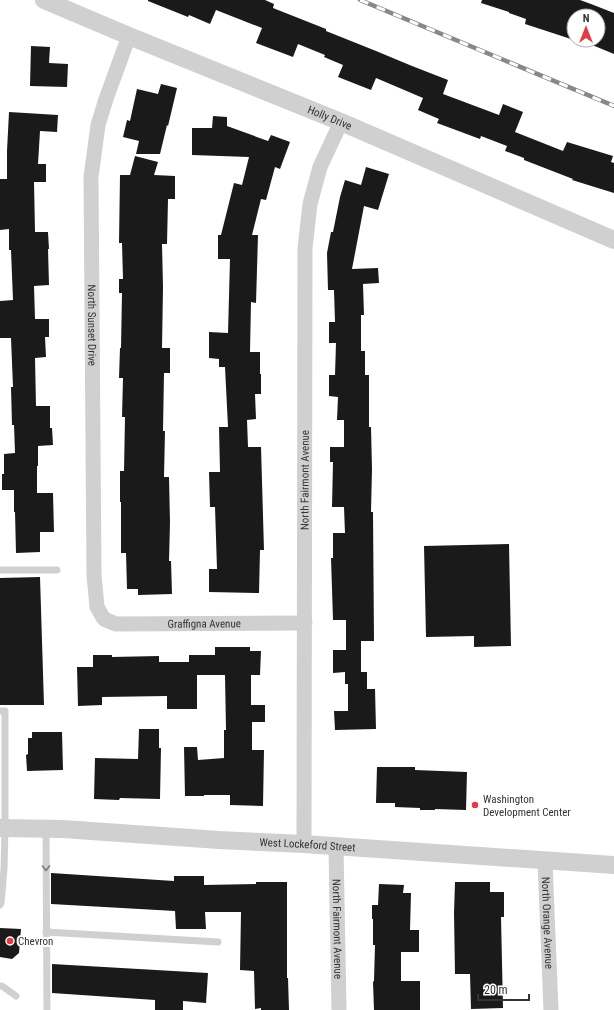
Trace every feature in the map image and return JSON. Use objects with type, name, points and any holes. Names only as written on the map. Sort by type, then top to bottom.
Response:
[{"type":"street","name":"Holly Drive","points":[[44,0],[342,122],[614,240]]},
{"type":"street","name":"North Sunset Drive","points":[[104,618],[97,607],[94,575],[92,177],[98,125],[129,36]]},
{"type":"street","name":"North Fairmont Avenue","points":[[304,844],[306,248],[310,204],[320,167],[342,122]]},
{"type":"street","name":"Graffigna Avenue","points":[[104,618],[116,624],[305,623]]},
{"type":"street","name":"West Lockeford Street","points":[[2,828],[63,829],[614,865]]},
{"type":"street","name":"North Fairmont Avenue","points":[[336,847],[339,1010]]},
{"type":"street","name":"North Orange Avenue","points":[[545,861],[551,1010]]},
{"type":"lane","points":[[0,570],[57,570]]},
{"type":"lane","points":[[0,711],[5,711],[0,905]]},
{"type":"lane","points":[[46,829],[47,1010]]},
{"type":"lane","points":[[46,932],[218,942]]},
{"type":"lane","points":[[0,986],[16,996]]},
{"type":"building","points":[[148,0],[265,0],[274,4],[273,8],[448,80],[443,94],[499,115],[503,104],[523,112],[515,132],[563,151],[567,142],[613,156],[611,162],[614,163],[614,193],[572,180],[573,179],[524,160],[524,158],[505,151],[507,146],[481,136],[480,139],[437,123],[439,119],[418,110],[423,98],[376,78],[371,90],[338,77],[343,65],[324,57],[325,55],[298,44],[293,57],[256,43],[262,28],[216,10],[210,24],[189,15],[188,17]]},
{"type":"building","points":[[482,0],[580,0],[601,8],[566,8],[566,37],[525,24],[526,19],[481,3]]},
{"type":"building","points":[[606,10],[614,13],[614,54],[600,48],[606,48]]},
{"type":"building","points":[[31,46],[50,47],[49,63],[68,64],[67,87],[30,86]]},
{"type":"building","points":[[161,84],[177,88],[160,154],[136,154],[139,141],[123,137],[127,120],[130,121],[137,89],[158,94]]},
{"type":"building","points":[[9,112],[58,115],[57,132],[40,131],[38,164],[46,164],[46,182],[34,182],[35,232],[48,232],[49,249],[49,285],[34,286],[35,319],[49,319],[49,337],[45,337],[46,357],[35,358],[36,406],[50,406],[50,428],[52,428],[53,445],[38,446],[37,493],[53,493],[54,532],[40,532],[40,552],[16,553],[14,490],[2,490],[4,454],[15,453],[14,425],[12,425],[11,387],[13,387],[11,338],[0,338],[0,301],[13,300],[9,229],[0,230],[0,179],[7,179]]},
{"type":"building","points":[[213,116],[227,117],[227,126],[268,141],[271,135],[290,142],[280,169],[275,167],[266,200],[261,199],[252,235],[258,235],[256,303],[251,302],[250,352],[260,352],[261,394],[255,394],[256,419],[247,420],[248,447],[261,447],[264,550],[260,550],[259,593],[209,592],[209,569],[217,569],[215,507],[210,507],[209,472],[220,472],[219,427],[228,427],[225,367],[219,367],[219,359],[209,358],[209,332],[228,333],[230,259],[218,259],[218,235],[221,235],[234,183],[242,185],[249,157],[192,155],[192,128],[212,128]]},
{"type":"building","points":[[135,156],[158,162],[154,175],[175,176],[175,199],[168,199],[167,244],[162,244],[162,348],[170,348],[170,373],[164,373],[163,431],[165,431],[164,477],[169,477],[169,561],[171,561],[172,594],[138,595],[138,589],[127,589],[126,553],[121,553],[120,471],[124,471],[125,417],[122,417],[123,378],[119,378],[122,293],[119,293],[119,279],[123,279],[122,243],[119,243],[120,175],[130,175]]},
{"type":"building","points":[[366,167],[389,174],[378,210],[364,206],[352,269],[378,268],[379,283],[363,284],[364,315],[361,315],[361,351],[365,351],[365,375],[369,375],[369,427],[371,427],[372,469],[371,512],[373,512],[374,641],[361,641],[361,672],[367,672],[367,689],[375,689],[376,729],[335,730],[334,711],[348,711],[348,684],[345,684],[345,672],[333,673],[333,650],[346,650],[346,620],[333,620],[331,558],[333,558],[333,533],[345,533],[344,507],[332,507],[333,462],[330,462],[330,447],[344,447],[344,420],[337,420],[338,397],[329,396],[329,375],[335,375],[336,343],[329,343],[329,322],[335,322],[334,290],[328,290],[327,253],[345,180],[361,185]]},
{"type":"building","points":[[509,544],[511,646],[474,647],[474,636],[426,637],[424,546]]},
{"type":"building","points":[[40,577],[44,705],[0,705],[0,578]]},
{"type":"building","points":[[215,647],[250,647],[250,651],[261,651],[260,675],[251,675],[251,705],[265,705],[265,722],[252,722],[252,750],[264,750],[263,806],[230,805],[230,795],[185,796],[184,747],[197,747],[198,760],[224,758],[224,730],[226,730],[225,675],[197,675],[197,709],[167,709],[167,696],[102,697],[102,705],[78,706],[77,667],[93,667],[93,655],[112,655],[112,657],[159,656],[159,662],[189,662],[189,655],[215,655]]},
{"type":"building","points":[[139,729],[159,729],[159,748],[161,748],[160,799],[94,799],[95,758],[138,759]]},
{"type":"building","points":[[32,732],[62,732],[63,770],[27,771],[26,755],[28,754],[28,738],[32,738]]},
{"type":"building","points":[[377,767],[415,767],[415,770],[467,772],[466,810],[420,810],[420,808],[395,807],[395,803],[376,803]]},
{"type":"building","points":[[51,873],[174,881],[174,876],[204,876],[204,885],[287,882],[287,978],[289,1010],[255,1009],[254,971],[240,970],[241,912],[205,912],[206,929],[176,929],[175,911],[51,904]]},
{"type":"building","points":[[455,882],[490,882],[490,892],[504,892],[504,917],[501,917],[503,1008],[471,1009],[470,974],[455,974]]},
{"type":"building","points":[[379,884],[404,885],[403,893],[411,893],[410,930],[419,930],[419,952],[401,952],[401,981],[420,981],[420,1010],[374,1010],[373,982],[375,945],[373,945],[372,905],[378,905]]},
{"type":"building","name":"Chevron","points":[[0,928],[21,929],[19,953],[12,959],[0,957]]},
{"type":"building","points":[[52,964],[208,973],[206,1003],[183,1001],[183,1010],[155,1010],[155,1000],[52,993]]},
{"type":"railway","points":[[360,0],[614,106]]},
{"type":"place","name":"Washington Development Center","points":[[475,805]]},
{"type":"place","name":"Chevron","points":[[10,941]]}]
